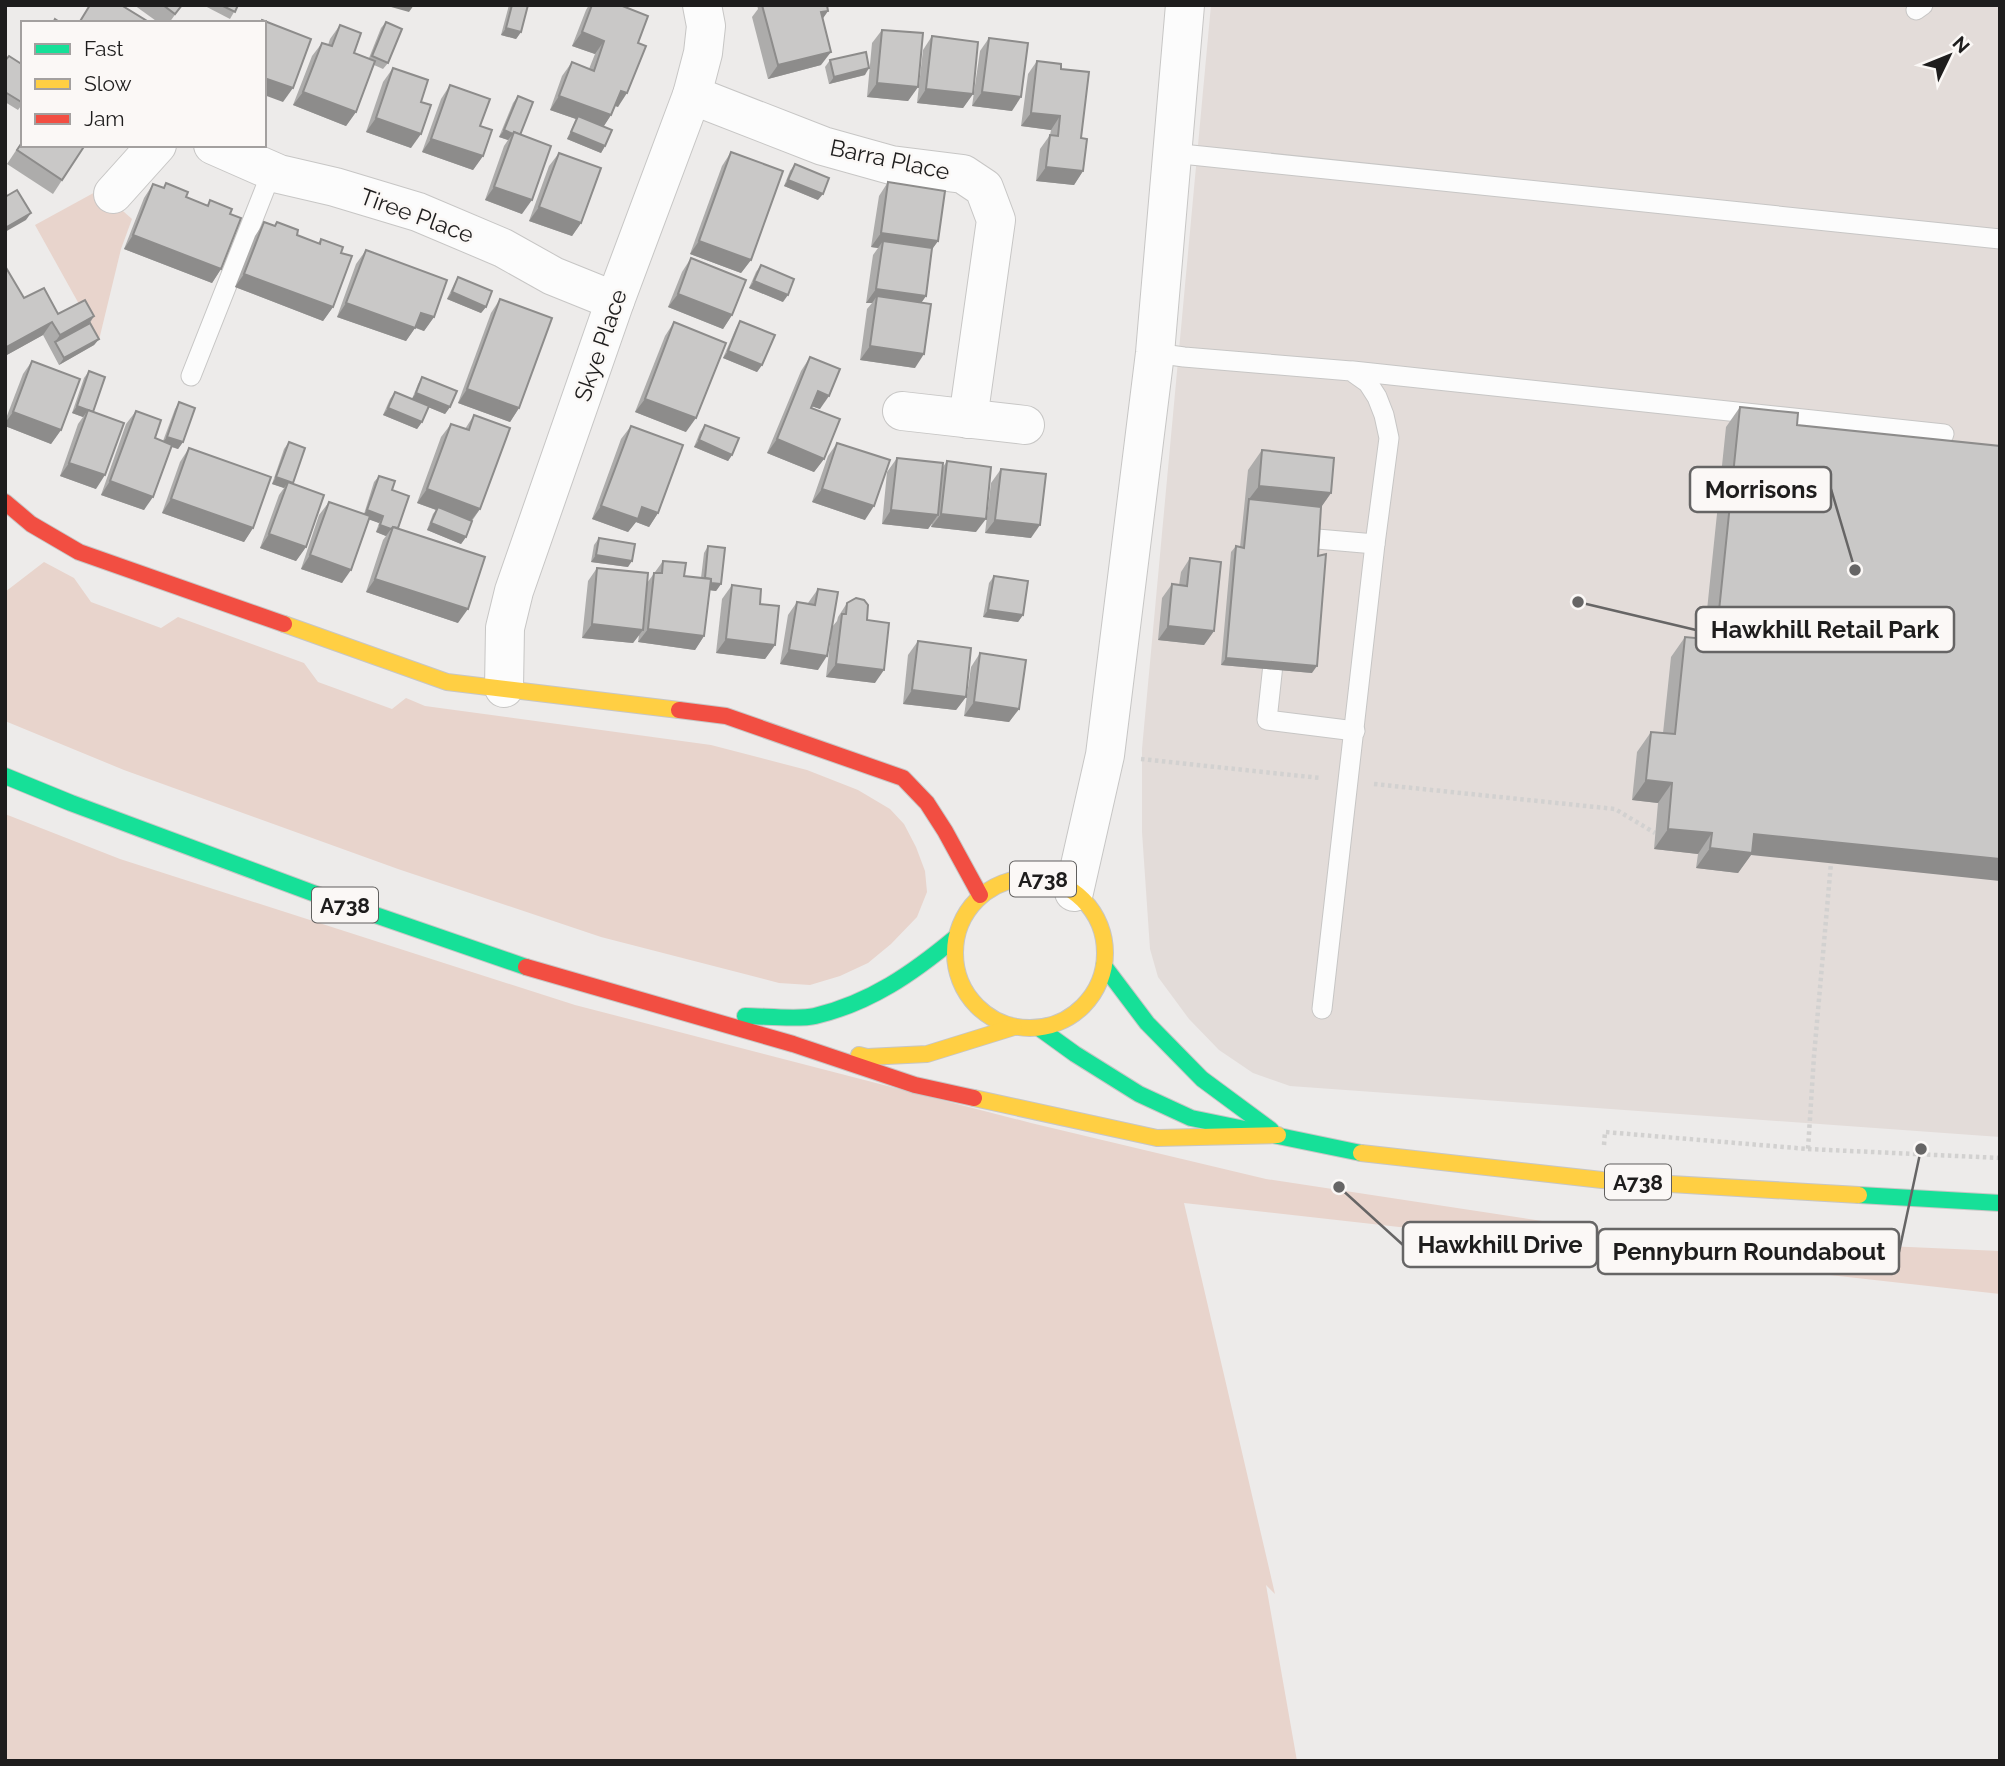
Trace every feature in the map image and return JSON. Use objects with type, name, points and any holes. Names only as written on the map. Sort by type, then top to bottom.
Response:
[{"type":"main road","points":[[5,502],[14,512],[45,534],[79,552],[447,682],[726,716],[807,742],[903,778],[927,803],[939,821],[980,895]]},
{"type":"main road","name":"A738","points":[[5,776],[342,904],[517,964],[793,1044],[867,1057],[927,1054],[1014,1027]]},
{"type":"main road","name":"A738","points":[[1026,877],[1052,880],[1074,892],[1089,906],[1100,925],[1105,945],[1104,966],[1096,989],[1082,1008],[1062,1021],[1039,1028],[1014,1027],[992,1019],[973,1004],[960,984],[954,962],[955,938],[964,914],[980,895],[1002,882],[1026,877]]},
{"type":"main road","name":"A738","points":[[692,1015],[813,1017],[875,995],[919,968],[955,938]]},
{"type":"main road","name":"A738","points":[[1104,966],[1147,1023],[1202,1079],[1278,1135]]},
{"type":"main road","name":"A738","points":[[1039,1028],[1107,1074],[1160,1105],[1191,1118],[1363,1153],[1602,1180],[2000,1203]]},
{"type":"main road","points":[[793,1044],[915,1085],[1157,1138],[1278,1135]]},
{"type":"street","name":"Skye Place","points":[[504,688],[505,628],[514,591],[615,301],[692,95],[703,53],[706,26],[702,5]]},
{"type":"street","points":[[1074,892],[1105,755],[1155,353],[1185,5]]},
{"type":"street","name":"Barra Place","points":[[692,95],[823,146],[891,165],[963,174],[984,188],[996,220],[968,419]]},
{"type":"street","points":[[113,194],[155,147]]},
{"type":"street","name":"Tiree Place","points":[[218,147],[272,171],[418,212],[503,248],[553,276],[615,301]]},
{"type":"street","points":[[902,411],[1025,425]]},
{"type":"lane","points":[[1172,153],[2000,239]]},
{"type":"lane","points":[[191,376],[272,171]]},
{"type":"lane","points":[[1155,353],[1351,371],[1944,434]]},
{"type":"lane","points":[[1322,1009],[1389,438],[1377,397],[1368,383],[1351,371]]},
{"type":"lane","points":[[1285,549],[1286,536],[1375,544]]},
{"type":"lane","points":[[1277,628],[1267,720],[1355,731]]},
{"type":"path","points":[[1105,755],[1615,809],[1655,833]]},
{"type":"path","points":[[1808,1149],[1831,863]]},
{"type":"path","points":[[1602,1180],[1605,1132],[1808,1149],[2000,1158]]},
{"type":"shaded area","points":[[1211,5],[2000,5],[2000,1137],[1290,1086],[1253,1073],[1219,1050],[1189,1019],[1158,977],[1150,949],[1142,832],[1142,749]]},
{"type":"shaded area","points":[[99,190],[132,219],[121,249],[99,340],[35,225]]},
{"type":"shaded area","points":[[44,562],[74,578],[91,602],[161,628],[178,617],[304,663],[318,682],[392,709],[406,698],[425,706],[711,745],[807,770],[858,790],[890,809],[904,824],[916,847],[925,871],[927,892],[917,917],[868,963],[840,976],[810,985],[779,983],[601,937],[398,869],[124,770],[5,721],[5,592]]},
{"type":"shaded area","points":[[5,814],[120,859],[575,1005],[1031,1123],[1266,1179],[1635,1235],[2000,1251],[2000,1294],[1184,1203],[1275,1594],[1266,1585],[1297,1761],[5,1761]]},
{"type":"building","points":[[90,5],[121,5],[147,21],[80,21]]},
{"type":"building","points":[[163,5],[182,5],[175,14]]},
{"type":"building","points":[[221,5],[238,5],[235,12]]},
{"type":"building","points":[[512,5],[528,5],[521,32],[506,28]]},
{"type":"building","points":[[592,5],[620,5],[648,16],[638,43],[646,46],[627,93],[621,91],[611,115],[559,96],[572,62],[594,71],[604,41],[582,32]]},
{"type":"building","points":[[762,5],[827,5],[828,11],[821,12],[831,52],[778,65]]},
{"type":"building","points":[[266,22],[311,39],[293,88],[266,79]]},
{"type":"building","points":[[386,22],[402,29],[388,63],[372,56]]},
{"type":"building","points":[[340,25],[361,33],[354,53],[375,61],[356,112],[303,92],[322,43],[332,46]]},
{"type":"building","points":[[882,30],[923,33],[918,87],[877,83]]},
{"type":"building","points":[[932,36],[978,42],[973,94],[926,89]]},
{"type":"building","points":[[989,38],[1028,43],[1021,97],[982,92]]},
{"type":"building","points":[[866,52],[869,68],[834,77],[830,60]]},
{"type":"building","points":[[9,56],[21,64],[21,102],[5,92],[5,61]]},
{"type":"building","points":[[1037,61],[1061,64],[1061,69],[1089,72],[1081,138],[1087,139],[1083,171],[1046,167],[1050,135],[1058,136],[1060,116],[1031,113]]},
{"type":"building","points":[[393,68],[428,80],[421,102],[431,105],[421,134],[376,118]]},
{"type":"building","points":[[450,85],[490,99],[480,126],[492,130],[483,156],[431,139]]},
{"type":"building","points":[[518,96],[533,102],[520,135],[504,130]]},
{"type":"building","points":[[578,116],[612,130],[605,146],[571,132]]},
{"type":"building","points":[[514,132],[551,146],[532,200],[494,187]]},
{"type":"building","points":[[21,144],[21,147],[84,147],[62,180],[17,150]]},
{"type":"building","points":[[731,152],[783,171],[751,260],[699,241]]},
{"type":"building","points":[[559,153],[601,168],[581,223],[539,207]]},
{"type":"building","points":[[795,164],[829,178],[823,194],[788,180]]},
{"type":"building","points":[[888,182],[945,191],[938,241],[881,233]]},
{"type":"building","points":[[166,183],[188,192],[186,197],[208,206],[210,200],[232,209],[230,214],[241,218],[221,269],[133,235],[153,184],[164,188]]},
{"type":"building","points":[[17,190],[31,213],[5,228],[5,197]]},
{"type":"building","points":[[264,222],[275,226],[277,222],[298,230],[297,235],[320,244],[321,239],[343,247],[341,253],[352,256],[333,307],[244,274]]},
{"type":"building","points":[[883,241],[932,248],[926,296],[876,289]]},
{"type":"building","points":[[366,250],[447,280],[434,317],[421,313],[415,328],[346,303]]},
{"type":"building","points":[[691,258],[746,280],[732,315],[678,294]]},
{"type":"building","points":[[761,265],[794,279],[788,295],[754,281]]},
{"type":"building","points":[[5,266],[24,298],[44,288],[58,314],[85,300],[94,316],[60,335],[52,322],[5,348]]},
{"type":"building","points":[[458,277],[492,291],[486,307],[452,292]]},
{"type":"building","points":[[877,296],[931,304],[924,354],[870,346]]},
{"type":"building","points":[[500,299],[552,318],[519,408],[467,389]]},
{"type":"building","points":[[740,321],[775,335],[762,365],[728,351]]},
{"type":"building","points":[[674,322],[726,343],[696,418],[645,399]]},
{"type":"building","points":[[90,323],[99,339],[64,358],[55,342]]},
{"type":"building","points":[[810,357],[840,369],[829,396],[818,391],[811,408],[840,419],[824,459],[777,439]]},
{"type":"building","points":[[32,361],[80,379],[61,430],[13,412]]},
{"type":"building","points":[[89,371],[105,377],[93,412],[77,406]]},
{"type":"building","points":[[422,377],[457,391],[450,407],[416,393]]},
{"type":"building","points":[[395,392],[429,406],[422,422],[388,408]]},
{"type":"building","points":[[179,402],[195,408],[183,442],[167,437]]},
{"type":"building","points":[[1740,407],[1798,413],[1797,425],[2000,446],[2000,859],[1754,834],[1752,853],[1710,848],[1712,833],[1668,829],[1672,783],[1646,780],[1651,732],[1675,734],[1685,637],[1716,640]]},
{"type":"building","points":[[88,410],[124,423],[105,475],[69,463]]},
{"type":"building","points":[[136,411],[161,420],[155,438],[172,445],[153,497],[110,481]]},
{"type":"building","points":[[474,415],[510,428],[480,509],[427,489],[451,424],[469,430]]},
{"type":"building","points":[[705,425],[739,438],[732,455],[699,440]]},
{"type":"building","points":[[631,426],[683,445],[658,513],[642,507],[638,519],[601,506]]},
{"type":"building","points":[[289,442],[305,448],[293,483],[276,477]]},
{"type":"building","points":[[837,443],[890,460],[874,506],[822,489]]},
{"type":"building","points":[[189,448],[271,477],[253,528],[171,499]]},
{"type":"building","points":[[1262,450],[1334,458],[1331,493],[1259,486]]},
{"type":"building","points":[[897,458],[943,463],[938,515],[891,510]]},
{"type":"building","points":[[947,461],[991,467],[986,519],[941,514]]},
{"type":"building","points":[[1001,469],[1046,474],[1040,525],[995,520]]},
{"type":"building","points":[[379,476],[395,481],[392,490],[409,496],[398,528],[391,529],[380,525],[383,516],[367,510]]},
{"type":"building","points":[[288,482],[324,495],[306,547],[269,534]]},
{"type":"building","points":[[1249,499],[1321,507],[1318,556],[1326,554],[1317,666],[1226,658],[1236,546],[1244,548]]},
{"type":"building","points":[[329,502],[370,516],[351,570],[310,555]]},
{"type":"building","points":[[438,507],[472,521],[466,537],[431,523]]},
{"type":"building","points":[[393,527],[485,557],[468,609],[375,579]]},
{"type":"building","points":[[599,538],[635,544],[632,561],[596,555]]},
{"type":"building","points":[[708,546],[725,548],[721,584],[711,583],[711,579],[705,578]]},
{"type":"building","points":[[1190,558],[1221,562],[1214,631],[1168,626],[1172,584],[1187,586]]},
{"type":"building","points":[[663,561],[686,563],[684,576],[711,579],[704,636],[648,629],[654,573],[662,573]]},
{"type":"building","points":[[597,568],[648,573],[643,630],[592,624]]},
{"type":"building","points":[[994,576],[1028,581],[1023,615],[988,610]]},
{"type":"building","points":[[732,585],[761,589],[760,604],[779,606],[775,645],[726,639]]},
{"type":"building","points":[[818,589],[838,592],[827,656],[789,650],[797,602],[815,605]]},
{"type":"building","points":[[856,598],[864,600],[868,605],[867,620],[889,623],[884,670],[836,664],[842,614],[846,614],[847,603]]},
{"type":"building","points":[[918,641],[971,648],[966,697],[912,690]]},
{"type":"building","points":[[980,653],[1026,660],[1019,709],[974,702]]},
{"type":"traffic: fast","points":[[5,776],[329,899],[526,967]]},
{"type":"traffic: fast","points":[[745,1016],[800,1018],[854,1003],[890,985],[955,938]]},
{"type":"traffic: fast","points":[[1104,966],[1147,1023],[1202,1079],[1271,1130]]},
{"type":"traffic: fast","points":[[1039,1028],[1139,1094],[1191,1118],[1361,1153]]},
{"type":"traffic: fast","points":[[1859,1195],[2000,1203]]},
{"type":"traffic: slow","points":[[284,624],[447,682],[679,710]]},
{"type":"traffic: slow","points":[[1030,878],[1059,884],[1072,890],[1083,900],[1093,911],[1099,924],[1105,953],[1099,982],[1093,995],[1083,1006],[1072,1016],[1059,1022],[1030,1028],[1001,1022],[988,1016],[977,1006],[967,995],[961,982],[955,953],[961,924],[967,911],[977,900],[988,890],[1001,884],[1030,878]]},
{"type":"traffic: slow","points":[[859,1055],[867,1057],[927,1054],[1014,1027]]},
{"type":"traffic: slow","points":[[974,1098],[1157,1138],[1278,1135]]},
{"type":"traffic: slow","points":[[1361,1153],[1602,1180],[1859,1195]]},
{"type":"traffic: jam","points":[[5,502],[31,524],[79,552],[284,624]]},
{"type":"traffic: jam","points":[[679,710],[726,716],[903,778],[927,803],[980,895]]},
{"type":"traffic: jam","points":[[526,967],[793,1044],[915,1085],[974,1098]]},
{"type":"place","name":"Morrisons","points":[[1855,570]]},
{"type":"place","name":"Hawkhill Retail Park","points":[[1578,602]]},
{"type":"place","name":"Pennyburn Roundabout","points":[[1921,1149]]},
{"type":"place","name":"Hawkhill Drive","points":[[1339,1187]]}]
